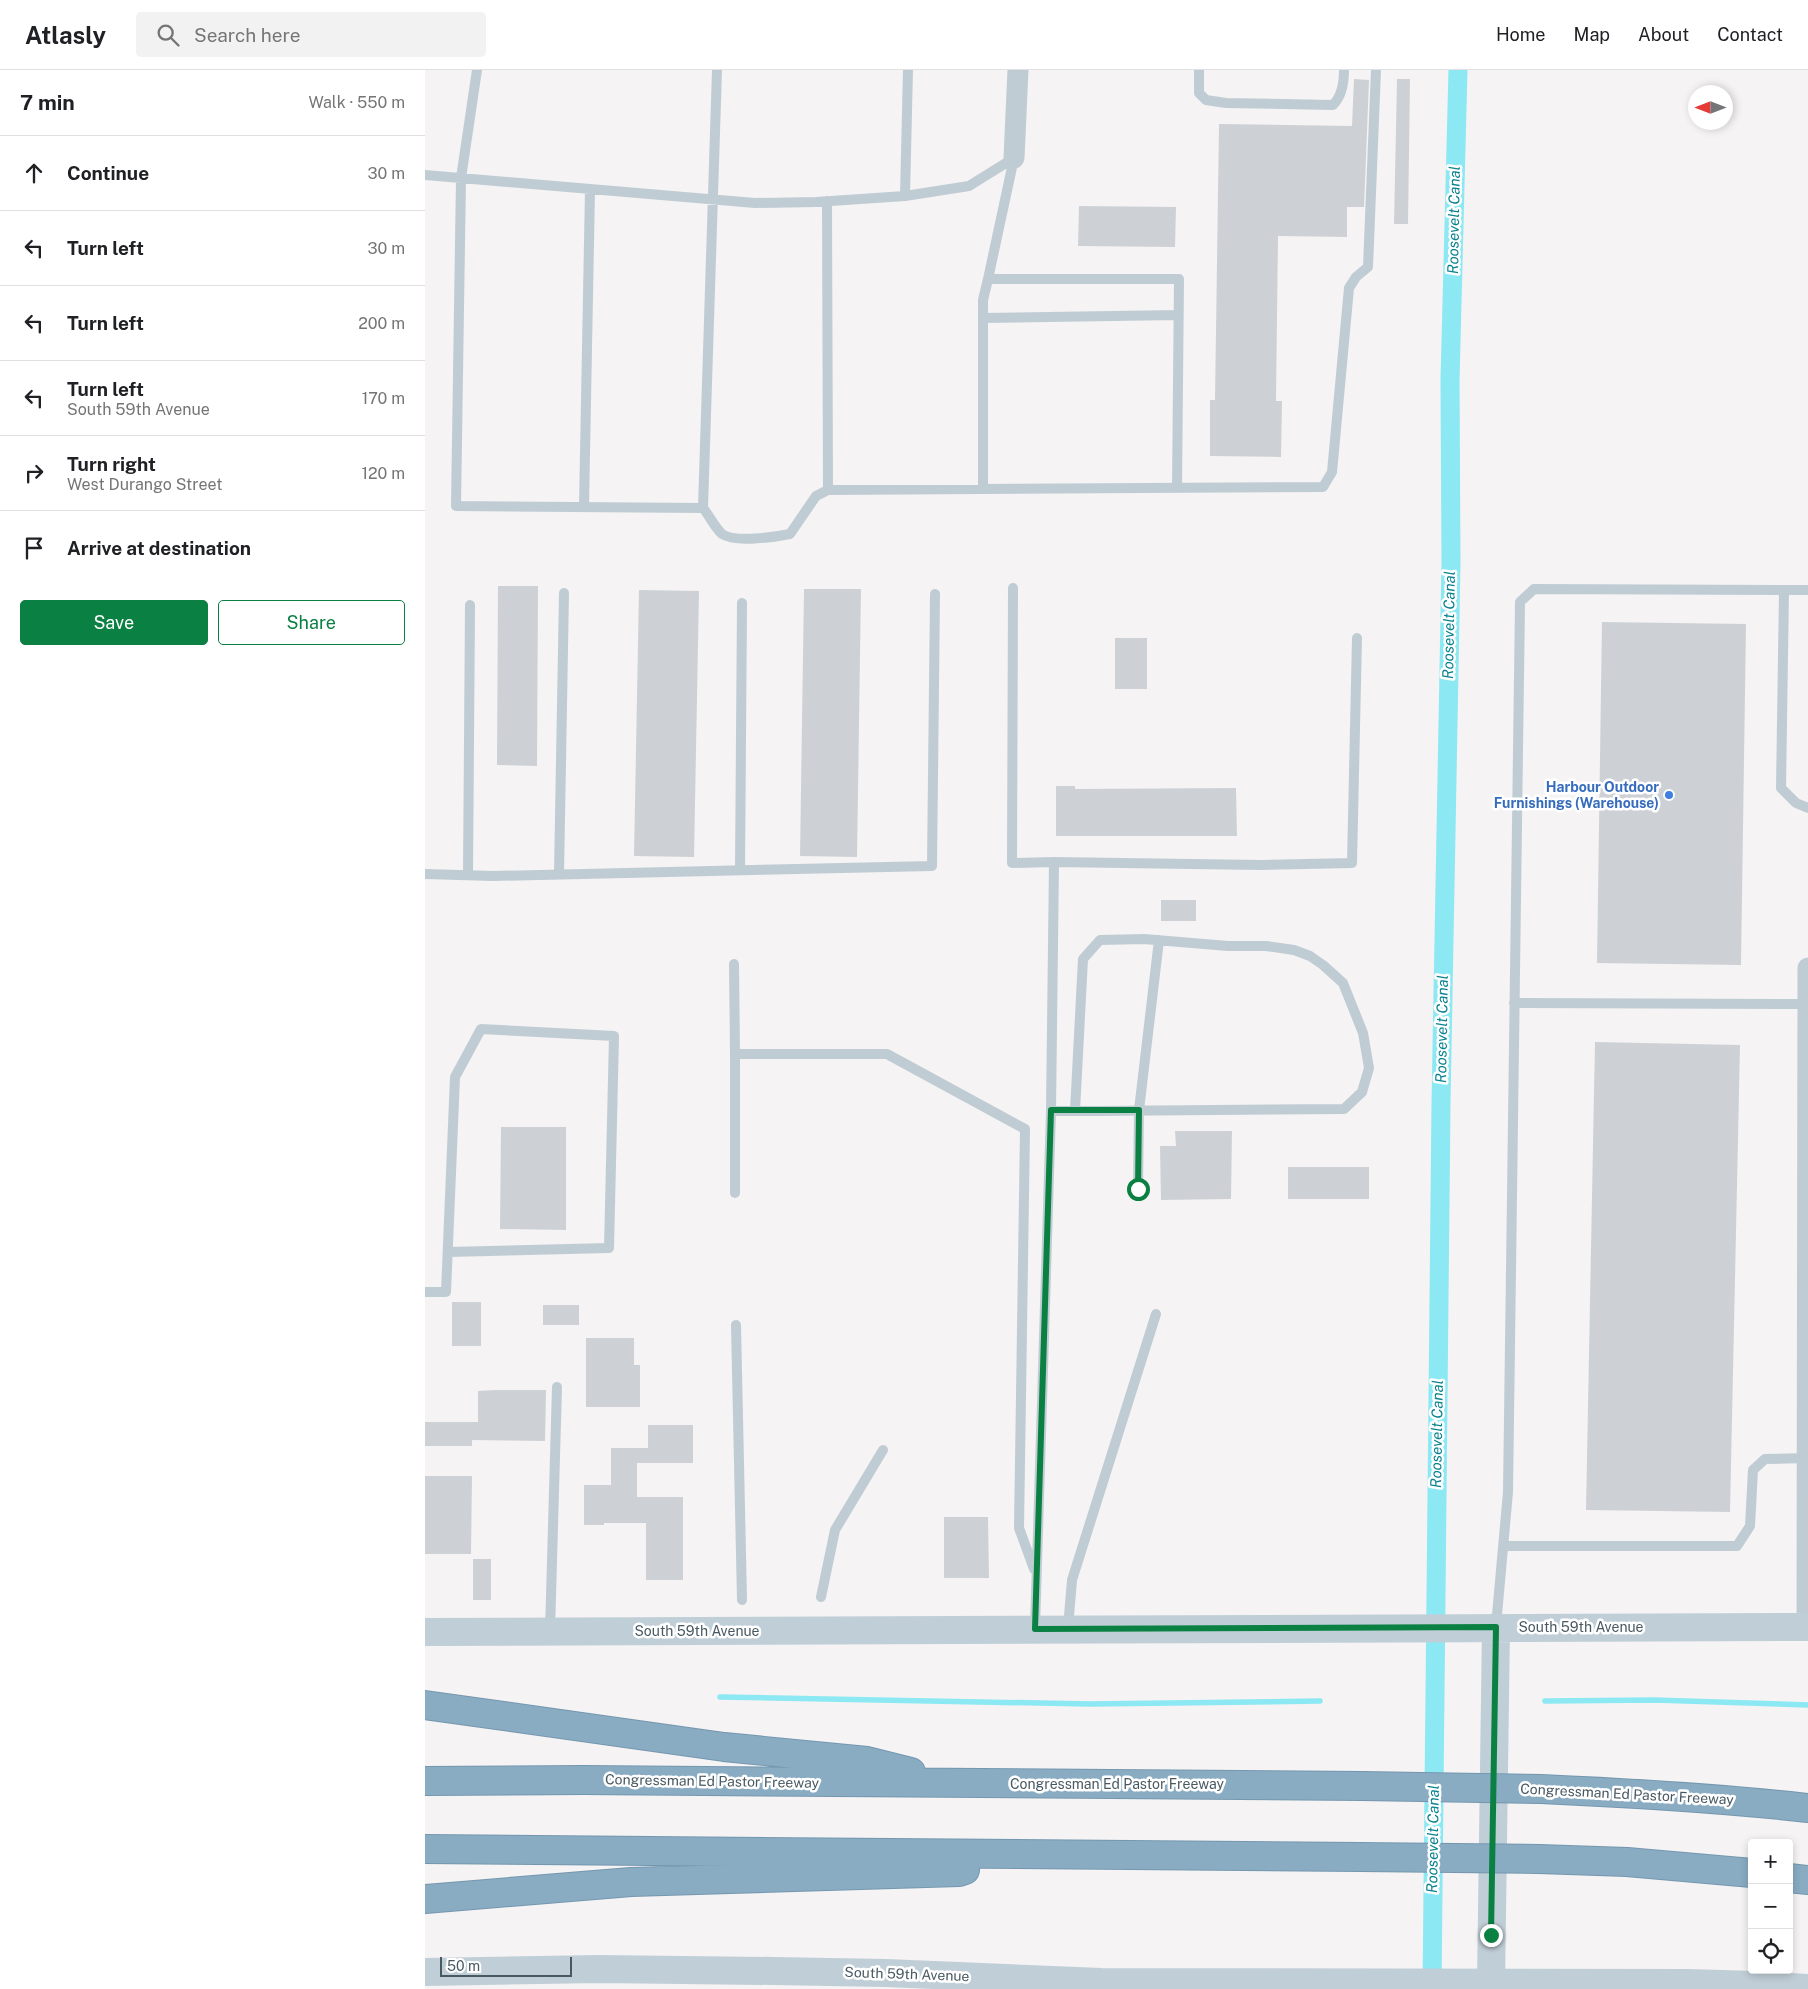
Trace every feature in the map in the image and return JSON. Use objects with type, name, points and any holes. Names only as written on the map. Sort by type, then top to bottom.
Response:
[{"type":"highway","points":[[425,1705],[725,1747],[867,1761],[962,1783]]},
{"type":"highway","name":"Congressman Ed Pastor Freeway","points":[[425,1781],[583,1780],[1541,1789],[1646,1794],[1808,1808]]},
{"type":"highway","points":[[425,1850],[1539,1859],[1627,1862],[1748,1873]]},
{"type":"highway","points":[[425,1899],[631,1882],[959,1872],[1010,1855]]},
{"type":"highway","points":[[1793,1878],[1808,1880]]},
{"type":"main road","points":[[1491,1984],[1496,1627]]},
{"type":"main road","name":"South 59th Avenue","points":[[425,1632],[1807,1627]]},
{"type":"main road","name":"South 59th Avenue","points":[[425,1972],[599,1969],[753,1970],[886,1973],[1101,1982],[1697,1984],[1808,1988]]},
{"type":"street","points":[[1014,158],[1018,70]]},
{"type":"street","points":[[1807,1627],[1808,968]]},
{"type":"lane","points":[[477,70],[461,178],[456,506],[703,508]]},
{"type":"lane","points":[[717,70],[703,508],[722,534],[735,538],[790,534],[816,496],[828,490],[1323,487],[1332,472],[1349,288],[1356,277],[1368,267],[1376,70]]},
{"type":"lane","points":[[905,196],[908,70]]},
{"type":"lane","points":[[1199,70],[1199,93],[1206,100],[1333,105],[1338,100],[1344,79],[1344,70]]},
{"type":"lane","points":[[425,175],[755,203],[827,201],[905,196],[969,186],[1014,158]]},
{"type":"lane","points":[[983,489],[983,300],[1014,158]]},
{"type":"lane","points":[[584,507],[590,190]]},
{"type":"lane","points":[[827,201],[828,490]]},
{"type":"lane","points":[[988,279],[1179,279],[1177,488]]},
{"type":"lane","points":[[983,318],[1178,315]]},
{"type":"lane","points":[[1013,588],[1012,863],[1260,865],[1352,863],[1357,638]]},
{"type":"lane","points":[[1496,1627],[1508,1492],[1521,602],[1534,590],[1808,590]]},
{"type":"lane","points":[[1785,590],[1781,788],[1796,803],[1808,808]]},
{"type":"lane","points":[[559,874],[564,593]]},
{"type":"lane","points":[[425,874],[559,874],[932,866],[935,594]]},
{"type":"lane","points":[[740,870],[743,603]]},
{"type":"lane","points":[[468,875],[470,605]]},
{"type":"lane","points":[[1035,1629],[1051,1110],[1055,862]]},
{"type":"lane","points":[[1051,1110],[1075,1110],[1139,1110],[1343,1109],[1361,1092],[1369,1068],[1363,1033],[1343,983],[1310,956],[1294,950],[1266,946],[1228,946],[1159,940],[1100,940],[1083,959],[1075,1110]]},
{"type":"lane","points":[[1138,1189],[1139,1110],[1159,940]]},
{"type":"lane","points":[[734,964],[735,1193]]},
{"type":"lane","points":[[1514,1003],[1808,1004]]},
{"type":"lane","points":[[425,1292],[446,1292],[447,1252],[455,1077],[481,1029],[614,1036],[609,1248],[447,1252]]},
{"type":"lane","points":[[735,1054],[887,1054],[1025,1128],[1019,1528],[1036,1575]]},
{"type":"lane","points":[[1067,1629],[1072,1580],[1156,1314]]},
{"type":"lane","points":[[736,1325],[742,1600]]},
{"type":"lane","points":[[550,1632],[557,1387]]},
{"type":"lane","points":[[821,1597],[835,1530],[883,1450]]},
{"type":"lane","points":[[1503,1546],[1737,1546],[1750,1526],[1753,1470],[1765,1459],[1807,1458]]},
{"type":"building","points":[[1354,79],[1369,80],[1364,207],[1347,207],[1347,237],[1278,236],[1276,401],[1282,401],[1281,457],[1210,456],[1210,400],[1215,400],[1219,124],[1352,126]]},
{"type":"building","points":[[1397,79],[1410,79],[1408,224],[1394,224]]},
{"type":"building","points":[[1079,206],[1176,207],[1175,247],[1078,246]]},
{"type":"building","points":[[498,586],[538,586],[537,766],[497,765]]},
{"type":"building","points":[[804,589],[861,589],[857,857],[800,856]]},
{"type":"building","points":[[639,590],[699,591],[694,857],[634,856]]},
{"type":"building","points":[[1602,622],[1746,624],[1741,965],[1597,963]]},
{"type":"building","points":[[1115,638],[1147,638],[1147,689],[1115,689]]},
{"type":"building","points":[[1056,786],[1075,786],[1075,789],[1236,788],[1237,836],[1056,836]]},
{"type":"building","points":[[1161,900],[1196,900],[1196,921],[1161,921]]},
{"type":"building","points":[[1595,1042],[1740,1045],[1730,1512],[1586,1510]]},
{"type":"building","points":[[501,1127],[566,1127],[566,1230],[500,1229]]},
{"type":"building","points":[[1175,1131],[1232,1131],[1231,1199],[1161,1200],[1160,1146],[1176,1146]]},
{"type":"building","points":[[1288,1167],[1369,1167],[1369,1199],[1288,1199]]},
{"type":"building","points":[[452,1302],[481,1302],[481,1346],[452,1346]]},
{"type":"building","points":[[543,1305],[579,1305],[579,1325],[543,1325]]},
{"type":"building","points":[[586,1338],[634,1338],[634,1365],[640,1365],[640,1407],[586,1407]]},
{"type":"building","points":[[546,1390],[545,1441],[472,1440],[472,1446],[425,1446],[425,1422],[478,1422],[478,1391]]},
{"type":"building","points":[[648,1425],[693,1425],[693,1463],[637,1463],[637,1497],[683,1497],[683,1580],[646,1580],[646,1523],[584,1525],[584,1485],[611,1485],[611,1448],[648,1448]]},
{"type":"building","points":[[425,1476],[472,1476],[471,1554],[425,1554]]},
{"type":"building","points":[[944,1517],[988,1517],[989,1578],[944,1578]]},
{"type":"building","points":[[473,1559],[491,1559],[491,1600],[473,1600]]},
{"type":"waterway","name":"Roosevelt Canal","points":[[1432,1989],[1441,1103],[1451,562],[1450,380],[1458,70]]},
{"type":"waterway","points":[[720,1697],[1090,1704],[1320,1701]]},
{"type":"waterway","points":[[1545,1701],[1654,1700],[1808,1705]]},
{"type":"place","name":"Harbour Outdoor Furnishings (Warehouse)","points":[[1669,795]]},
{"type":"route","points":[[1138,1189],[1139,1110],[1051,1110],[1035,1629],[1406,1629],[1496,1627],[1491,1935]]}]
